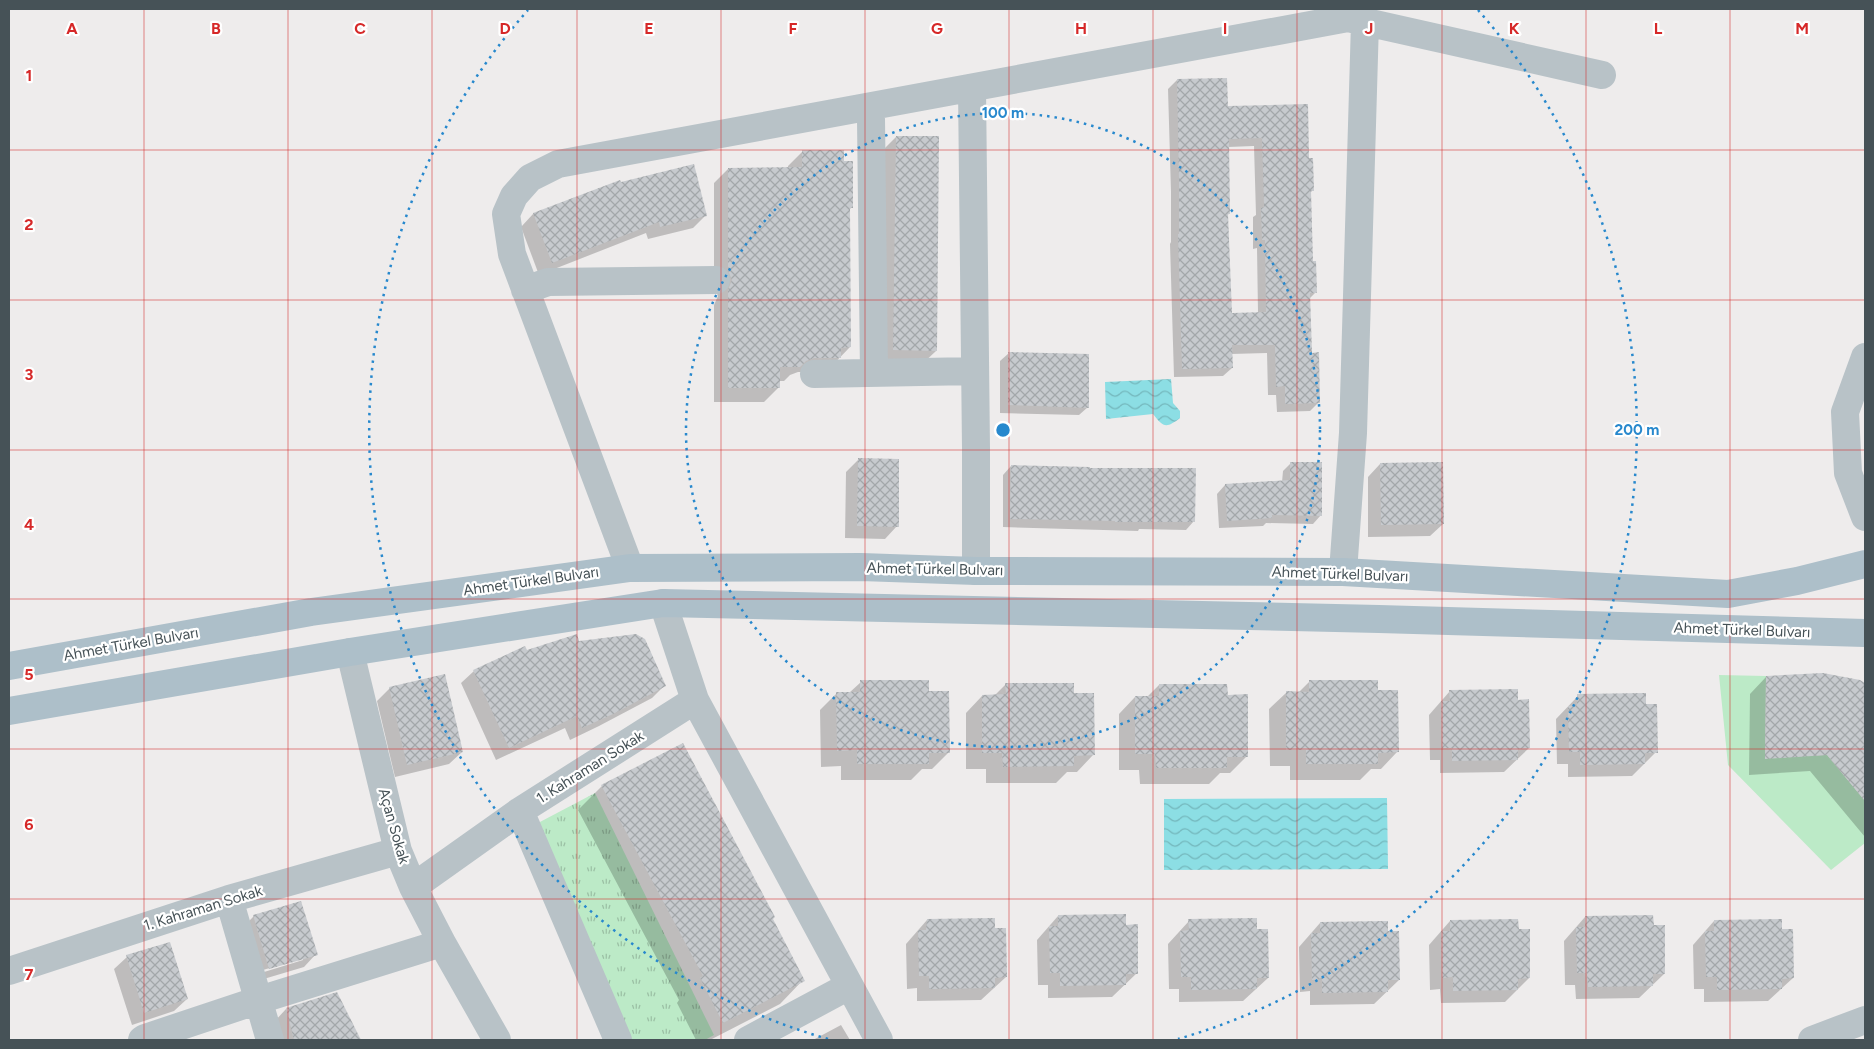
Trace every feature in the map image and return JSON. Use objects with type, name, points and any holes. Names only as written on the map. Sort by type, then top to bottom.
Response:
[{"type":"main road","name":"Ahmet Türkel Bulvarı","points":[[9,666],[311,612],[630,568],[861,567],[976,571],[1344,572],[1728,594],[1797,581],[1865,564]]},
{"type":"main road","name":"Ahmet Türkel Bulvarı","points":[[9,711],[350,652],[663,603],[1359,618],[1865,633]]},
{"type":"street","points":[[630,568],[512,254],[506,214],[514,196],[530,178],[558,164],[1348,18],[1602,75]]},
{"type":"street","points":[[1344,572],[1353,433],[1365,22]]},
{"type":"street","points":[[972,88],[976,571]]},
{"type":"street","points":[[870,119],[874,373]]},
{"type":"street","points":[[525,290],[548,282],[716,280]]},
{"type":"street","points":[[1865,357],[1845,412],[1848,473],[1865,517]]},
{"type":"street","points":[[814,374],[975,371]]},
{"type":"street","points":[[1845,412],[1865,442]]},
{"type":"street","points":[[663,603],[695,700],[880,1040]]},
{"type":"street","name":"Açan Sokak","points":[[350,652],[398,851],[413,888],[442,944],[497,1040]]},
{"type":"street","name":"1. Kahraman Sokak","points":[[413,888],[520,811],[695,700]]},
{"type":"street","points":[[520,811],[618,1040]]},
{"type":"street","name":"1. Kahraman Sokak","points":[[9,971],[229,899],[398,851]]},
{"type":"street","points":[[229,899],[270,1040]]},
{"type":"street","points":[[142,1040],[259,1000],[442,944]]},
{"type":"street","points":[[748,1040],[849,986]]},
{"type":"street","points":[[1812,1040],[1865,1020]]},
{"type":"green space","points":[[1719,675],[1766,676],[1765,758],[1827,755],[1865,801],[1865,843],[1831,870],[1728,765]]},
{"type":"green space","points":[[595,793],[714,1035],[705,1040],[631,1040],[538,823]]},
{"type":"water","points":[[1171,379],[1173,403],[1180,411],[1180,418],[1175,422],[1168,425],[1162,424],[1153,414],[1106,419],[1105,382]]},
{"type":"water","points":[[1387,798],[1388,869],[1164,870],[1164,799]]},
{"type":"building","points":[[1227,78],[1228,106],[1308,104],[1309,158],[1313,158],[1314,191],[1311,191],[1313,261],[1316,261],[1317,293],[1310,293],[1312,353],[1319,352],[1320,403],[1285,404],[1285,386],[1276,387],[1275,345],[1232,345],[1233,368],[1182,369],[1178,234],[1177,79]],"holes":[[[1262,138],[1264,207],[1261,208],[1262,240],[1265,240],[1266,312],[1232,313],[1228,214],[1230,214],[1229,139]]]},
{"type":"building","points":[[896,136],[939,136],[937,351],[893,350]]},
{"type":"building","points":[[802,150],[844,150],[844,161],[853,161],[853,208],[850,208],[851,347],[841,348],[841,358],[814,358],[806,361],[800,367],[780,367],[780,388],[728,388],[728,290],[732,280],[728,270],[728,168],[802,167]]},
{"type":"building","points":[[694,164],[707,216],[660,227],[659,222],[552,263],[533,213],[620,180],[621,182]]},
{"type":"building","points":[[1008,352],[1089,354],[1089,408],[1008,405]]},
{"type":"building","points":[[858,458],[899,459],[899,527],[857,526]]},
{"type":"building","points":[[1290,462],[1322,462],[1322,516],[1272,515],[1272,518],[1227,521],[1225,484],[1290,480]]},
{"type":"building","points":[[1443,462],[1444,524],[1381,525],[1380,463]]},
{"type":"building","points":[[1011,465],[1090,468],[1196,468],[1195,522],[1010,519]]},
{"type":"building","points":[[577,634],[579,641],[636,634],[645,639],[666,686],[582,728],[577,716],[509,748],[473,670],[525,646],[527,650]]},
{"type":"building","points":[[1823,673],[1860,680],[1865,683],[1865,801],[1827,755],[1765,759],[1766,676]]},
{"type":"building","points":[[445,674],[463,752],[407,765],[389,687]]},
{"type":"building","points":[[860,680],[929,680],[929,691],[949,691],[950,753],[929,753],[929,764],[857,764],[857,750],[837,751],[836,692],[860,692]]},
{"type":"building","points":[[1309,680],[1378,680],[1378,690],[1398,690],[1399,752],[1378,753],[1378,764],[1306,764],[1306,750],[1286,750],[1286,691],[1309,692]]},
{"type":"building","points":[[1005,683],[1074,683],[1074,693],[1094,693],[1095,755],[1074,756],[1074,766],[1003,767],[1002,753],[982,753],[982,695],[1006,694]]},
{"type":"building","points":[[1159,684],[1227,684],[1228,695],[1248,694],[1248,757],[1227,757],[1227,768],[1156,768],[1155,754],[1135,754],[1135,696],[1159,696]]},
{"type":"building","points":[[1518,689],[1518,700],[1529,699],[1530,748],[1518,749],[1518,760],[1452,761],[1452,748],[1442,748],[1441,701],[1450,701],[1449,690]]},
{"type":"building","points":[[1646,693],[1646,704],[1657,704],[1658,753],[1645,753],[1645,764],[1580,765],[1580,752],[1569,752],[1568,706],[1577,705],[1577,694]]},
{"type":"building","points":[[683,743],[775,917],[773,919],[805,981],[723,1023],[700,978],[703,976],[601,785]]},
{"type":"building","points":[[301,901],[318,955],[269,969],[253,915]]},
{"type":"building","points":[[1126,914],[1126,925],[1138,924],[1138,974],[1126,974],[1126,985],[1060,986],[1060,973],[1050,973],[1049,926],[1058,926],[1058,915]]},
{"type":"building","points":[[1653,915],[1654,925],[1665,925],[1665,974],[1653,974],[1653,986],[1588,987],[1587,973],[1577,973],[1576,927],[1585,927],[1585,916]]},
{"type":"building","points":[[995,918],[995,928],[1006,928],[1007,977],[995,978],[995,988],[929,989],[929,976],[919,976],[918,930],[926,930],[927,919]]},
{"type":"building","points":[[1257,918],[1257,929],[1268,929],[1269,978],[1257,978],[1257,989],[1191,990],[1191,977],[1181,977],[1180,931],[1189,930],[1188,919]]},
{"type":"building","points":[[1518,919],[1519,929],[1530,929],[1530,978],[1518,979],[1518,990],[1453,991],[1453,977],[1442,978],[1441,931],[1450,931],[1450,920]]},
{"type":"building","points":[[1782,919],[1782,929],[1793,929],[1794,978],[1782,979],[1782,989],[1717,990],[1717,977],[1706,977],[1705,931],[1714,931],[1714,920]]},
{"type":"building","points":[[1388,921],[1388,931],[1399,931],[1400,980],[1388,980],[1388,992],[1322,993],[1322,979],[1312,980],[1311,933],[1320,933],[1320,922]]},
{"type":"building","points":[[170,942],[188,999],[144,1013],[126,955]]},
{"type":"building","points":[[337,992],[361,1040],[294,1040],[286,1008]]}]
